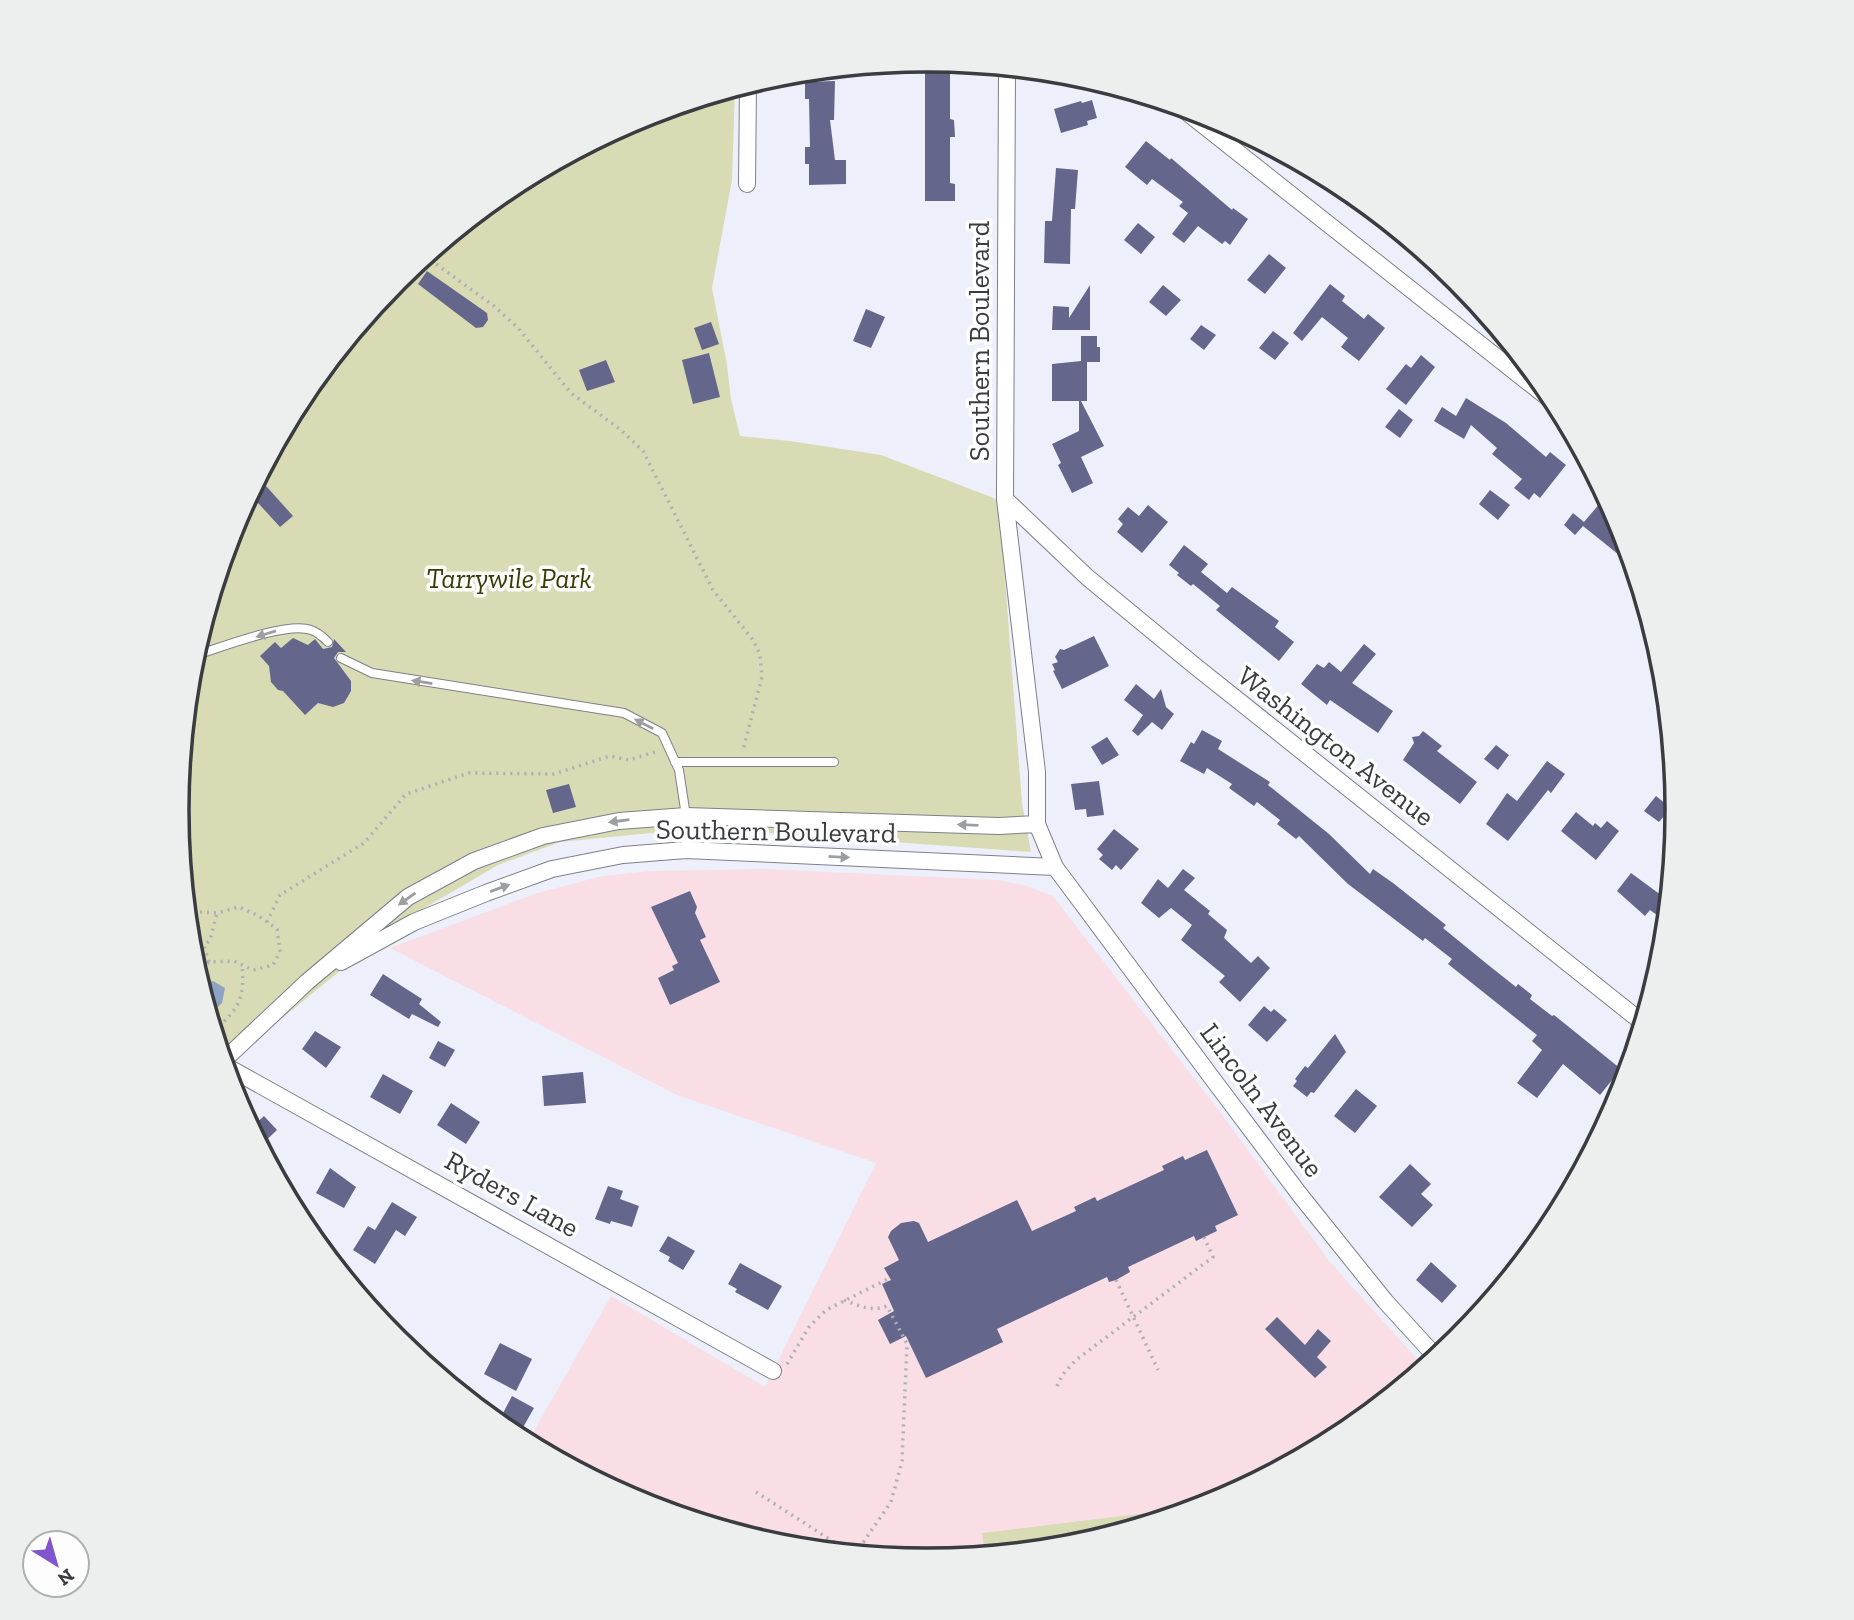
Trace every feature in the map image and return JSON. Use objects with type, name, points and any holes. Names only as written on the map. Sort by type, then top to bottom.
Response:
[{"type":"street","name":"Southern Boulevard","points":[[307,982],[414,922],[552,869],[624,855],[686,850],[1055,867],[1037,824],[1037,772],[1005,499],[1007,76]]},
{"type":"street","points":[[747,184],[748,94]]},
{"type":"street","points":[[1204,126],[1528,382]]},
{"type":"street","name":"Washington Avenue","points":[[1005,499],[1087,578],[1635,1017]]},
{"type":"street","name":"Southern Boulevard","points":[[231,1055],[307,982],[408,897],[474,860],[543,836],[619,821],[685,816],[999,827],[1037,824]]},
{"type":"street","name":"Lincoln Avenue","points":[[1055,867],[1300,1195],[1385,1301],[1430,1350]]},
{"type":"street","name":"Ryders Lane","points":[[237,1071],[779,1368]]},
{"type":"lane","points":[[206,652],[287,628],[309,629],[323,636],[328,642]]},
{"type":"lane","points":[[341,658],[372,673],[624,713],[662,733],[680,770],[686,850]]},
{"type":"lane","points":[[676,762],[834,762]]},
{"type":"path","points":[[433,262],[494,306],[518,328],[571,393],[621,430],[643,451],[713,590],[753,640],[760,655],[762,677],[739,762]]},
{"type":"path","points":[[267,922],[280,895],[364,842],[406,794],[469,773],[554,774],[610,756],[629,760],[669,748]]},
{"type":"path","points":[[196,912],[216,913],[239,907],[277,929],[280,952],[273,965],[253,971],[234,961],[205,964]]},
{"type":"path","points":[[209,962],[204,946],[210,940],[216,913]]},
{"type":"path","points":[[221,1024],[231,1016],[240,1003],[244,985],[242,965]]},
{"type":"path","points":[[1057,1386],[1063,1374],[1076,1360],[1213,1257],[1204,1237]]},
{"type":"path","points":[[779,1368],[809,1327],[826,1310],[890,1278]]},
{"type":"path","points":[[1116,1280],[1158,1370]]},
{"type":"path","points":[[844,1300],[862,1307],[879,1309],[887,1306],[907,1344],[900,1471],[891,1502],[861,1545]]},
{"type":"path","points":[[756,1492],[835,1542]]},
{"type":"shaded area","points":[[764,869],[997,880],[1024,885],[1053,896],[1220,1112],[1330,1262],[1419,1361],[1337,1424],[1254,1472],[1210,1492],[1118,1523],[1071,1534],[975,1547],[879,1547],[783,1534],[736,1523],[644,1492],[600,1472],[532,1433],[611,1296],[765,1387],[876,1163],[677,1095],[390,948],[534,894],[602,876],[651,871]]},
{"type":"green space","name":"Tarrywile Park","points":[[735,97],[732,180],[712,288],[740,436],[881,455],[999,500],[1022,803],[1031,852],[702,828],[560,842],[498,865],[397,924],[232,1059],[214,1001],[195,906],[190,858],[190,762],[203,666],[214,619],[245,527],[265,483],[313,400],[372,323],[440,255],[517,196],[600,148],[644,128]]},
{"type":"green space","points":[[1153,1512],[1071,1534],[1023,1542],[984,1546],[982,1533]]},
{"type":"water","points":[[209,982],[225,988],[222,1003],[216,1009],[214,1001]]},
{"type":"building","points":[[925,72],[950,72],[950,119],[954,120],[955,137],[950,137],[950,183],[955,184],[955,201],[925,201]]},
{"type":"building","points":[[835,81],[834,120],[830,120],[835,160],[846,160],[846,184],[809,185],[809,164],[805,164],[805,147],[810,147],[809,99],[805,99],[805,82]]},
{"type":"building","points":[[1092,100],[1097,118],[1087,121],[1088,125],[1061,133],[1054,109]]},
{"type":"building","points":[[1146,141],[1170,160],[1171,158],[1232,210],[1233,208],[1248,219],[1230,245],[1225,241],[1222,244],[1198,226],[1184,243],[1172,234],[1188,213],[1179,206],[1183,202],[1152,179],[1147,185],[1125,167]]},
{"type":"building","points":[[1056,168],[1078,170],[1075,209],[1071,209],[1070,264],[1044,263],[1045,221],[1052,221]]},
{"type":"building","points":[[1138,223],[1155,237],[1141,254],[1124,240]]},
{"type":"building","points":[[1269,254],[1286,268],[1265,294],[1247,280]]},
{"type":"building","points":[[427,271],[487,313],[488,320],[483,327],[476,328],[418,284]]},
{"type":"building","points":[[1330,284],[1345,296],[1342,301],[1364,319],[1368,314],[1385,328],[1359,361],[1341,347],[1348,338],[1322,317],[1302,341],[1293,333]]},
{"type":"building","points":[[1090,285],[1090,330],[1052,330],[1053,306],[1069,307],[1069,318]]},
{"type":"building","points":[[1163,285],[1181,300],[1166,316],[1149,302]]},
{"type":"building","points":[[866,309],[885,317],[871,348],[853,341]]},
{"type":"building","points":[[711,322],[719,344],[702,350],[694,328]]},
{"type":"building","points":[[1201,325],[1216,335],[1204,350],[1190,339]]},
{"type":"building","points":[[1273,331],[1289,343],[1275,360],[1259,348]]},
{"type":"building","points":[[1081,336],[1097,336],[1097,347],[1100,347],[1100,362],[1087,362],[1087,401],[1081,401],[1104,446],[1081,457],[1093,483],[1072,493],[1058,465],[1061,463],[1052,444],[1079,431],[1079,401],[1052,401],[1052,364],[1081,361]]},
{"type":"building","points":[[709,353],[720,397],[693,404],[682,360]]},
{"type":"building","points":[[1421,355],[1435,367],[1406,405],[1386,389],[1406,364],[1411,368]]},
{"type":"building","points":[[606,360],[615,382],[587,391],[579,370]]},
{"type":"building","points":[[1466,398],[1506,423],[1546,457],[1550,452],[1566,465],[1540,498],[1534,493],[1529,500],[1514,488],[1522,479],[1492,454],[1497,448],[1471,425],[1464,439],[1434,421],[1442,407],[1456,416]]},
{"type":"building","points":[[1399,409],[1413,420],[1400,438],[1385,427]]},
{"type":"building","points":[[264,484],[293,516],[280,527],[257,501]]},
{"type":"building","points":[[1490,490],[1510,505],[1498,520],[1479,504]]},
{"type":"building","points":[[1148,505],[1168,522],[1142,553],[1117,532],[1123,524],[1118,519],[1128,507],[1139,516]]},
{"type":"building","points":[[1599,505],[1619,555],[1583,526],[1575,535],[1564,525],[1573,513],[1584,522]]},
{"type":"building","points":[[1184,545],[1208,564],[1201,572],[1227,593],[1232,587],[1279,621],[1275,627],[1294,642],[1279,661],[1216,610],[1220,606],[1177,575],[1179,573],[1169,565]]},
{"type":"building","points":[[1094,636],[1109,666],[1062,689],[1053,671],[1055,670],[1052,664],[1058,662],[1055,657],[1060,649],[1064,650]]},
{"type":"building","points":[[293,638],[308,645],[315,639],[323,649],[332,647],[334,639],[346,652],[338,652],[334,658],[351,681],[351,691],[344,703],[333,707],[318,703],[305,715],[271,682],[269,666],[260,656],[275,642],[281,648]]},
{"type":"building","points":[[1364,644],[1376,654],[1352,683],[1393,711],[1378,733],[1330,700],[1327,705],[1301,684],[1317,664],[1324,668],[1329,662],[1341,672]]},
{"type":"building","points":[[1136,684],[1154,699],[1161,689],[1166,707],[1174,714],[1162,730],[1152,722],[1138,736],[1132,731],[1143,715],[1124,700]]},
{"type":"building","points":[[1202,730],[1222,741],[1218,749],[1270,782],[1268,785],[1329,834],[1370,874],[1373,869],[1393,883],[1446,925],[1443,928],[1487,964],[1516,987],[1518,984],[1532,995],[1530,999],[1619,1067],[1615,1076],[1600,1095],[1563,1064],[1537,1098],[1517,1083],[1542,1050],[1532,1041],[1537,1035],[1448,964],[1452,959],[1425,938],[1423,941],[1348,884],[1299,836],[1296,839],[1277,824],[1280,820],[1257,802],[1254,806],[1229,788],[1232,784],[1207,768],[1204,774],[1180,761],[1191,742],[1194,744]]},
{"type":"building","points":[[1423,731],[1442,746],[1437,751],[1477,782],[1460,804],[1403,760],[1414,743],[1412,737],[1419,736]]},
{"type":"building","points":[[1107,737],[1119,755],[1102,765],[1091,747]]},
{"type":"building","points":[[1496,745],[1509,755],[1498,770],[1484,759]]},
{"type":"building","points":[[1547,761],[1565,774],[1551,793],[1548,790],[1508,841],[1486,824],[1507,793],[1517,801]]},
{"type":"building","points":[[1099,781],[1104,815],[1087,817],[1086,809],[1075,810],[1071,784]]},
{"type":"building","points":[[569,784],[576,807],[553,813],[546,790]]},
{"type":"building","points":[[1656,796],[1665,803],[1665,815],[1659,822],[1644,811]]},
{"type":"building","points":[[1576,812],[1593,826],[1595,823],[1601,828],[1607,821],[1619,831],[1596,860],[1561,831]]},
{"type":"building","points":[[1114,829],[1139,849],[1121,870],[1116,865],[1112,870],[1099,859],[1103,855],[1097,849]]},
{"type":"building","points":[[1183,869],[1195,878],[1184,890],[1210,911],[1208,914],[1227,930],[1224,938],[1251,963],[1258,956],[1270,968],[1240,1002],[1219,982],[1225,976],[1181,940],[1192,925],[1171,908],[1159,918],[1141,903],[1158,879],[1168,888]]},
{"type":"building","points":[[1631,873],[1660,895],[1657,915],[1650,910],[1645,916],[1617,891]]},
{"type":"building","points":[[690,891],[697,907],[695,913],[706,937],[700,940],[720,982],[670,1005],[658,978],[674,970],[672,966],[678,963],[651,907]]},
{"type":"building","points":[[383,974],[422,999],[419,1004],[441,1022],[438,1027],[412,1014],[409,1019],[370,995]]},
{"type":"building","points":[[1264,1006],[1271,1012],[1274,1009],[1287,1020],[1267,1042],[1248,1025]]},
{"type":"building","points":[[315,1031],[341,1047],[326,1068],[302,1049]]},
{"type":"building","points":[[1335,1034],[1346,1052],[1314,1093],[1311,1092],[1307,1097],[1293,1086],[1297,1081],[1295,1079],[1305,1066],[1308,1068]]},
{"type":"building","points":[[438,1041],[455,1050],[445,1067],[429,1058]]},
{"type":"building","points":[[583,1072],[586,1103],[544,1106],[542,1076]]},
{"type":"building","points":[[383,1074],[413,1091],[400,1114],[370,1097]]},
{"type":"building","points":[[1356,1089],[1377,1106],[1355,1133],[1334,1116]]},
{"type":"building","points":[[451,1103],[480,1122],[466,1144],[437,1125]]},
{"type":"building","points":[[264,1116],[277,1130],[267,1140],[258,1122]]},
{"type":"building","points":[[1207,1150],[1238,1215],[1215,1226],[1217,1231],[1196,1241],[1194,1236],[1128,1267],[1130,1272],[1116,1280],[1109,1282],[1107,1277],[997,1329],[1003,1342],[926,1378],[906,1336],[890,1344],[878,1320],[894,1311],[882,1284],[891,1280],[884,1268],[899,1260],[888,1237],[901,1223],[919,1223],[928,1242],[1017,1200],[1032,1231],[1076,1211],[1074,1207],[1095,1197],[1097,1201],[1164,1170],[1162,1166],[1183,1156],[1185,1160]]},
{"type":"building","points":[[1410,1164],[1431,1184],[1421,1194],[1433,1205],[1412,1227],[1379,1197]]},
{"type":"building","points":[[330,1168],[356,1187],[344,1208],[316,1193]]},
{"type":"building","points":[[608,1186],[623,1191],[620,1199],[639,1206],[632,1227],[595,1219]]},
{"type":"building","points":[[392,1202],[417,1217],[405,1236],[396,1230],[375,1264],[353,1250],[368,1226],[375,1230]]},
{"type":"building","points":[[668,1236],[695,1251],[683,1270],[668,1261],[670,1257],[659,1251]]},
{"type":"building","points":[[1431,1262],[1457,1286],[1442,1303],[1416,1280]]},
{"type":"building","points":[[740,1263],[782,1286],[768,1310],[735,1292],[737,1289],[728,1284]]},
{"type":"building","points":[[1277,1317],[1305,1345],[1318,1329],[1331,1341],[1317,1357],[1327,1367],[1315,1378],[1265,1329]]},
{"type":"building","points":[[500,1343],[532,1359],[516,1391],[484,1374]]},
{"type":"building","points":[[512,1396],[534,1408],[523,1428],[503,1414]]}]
